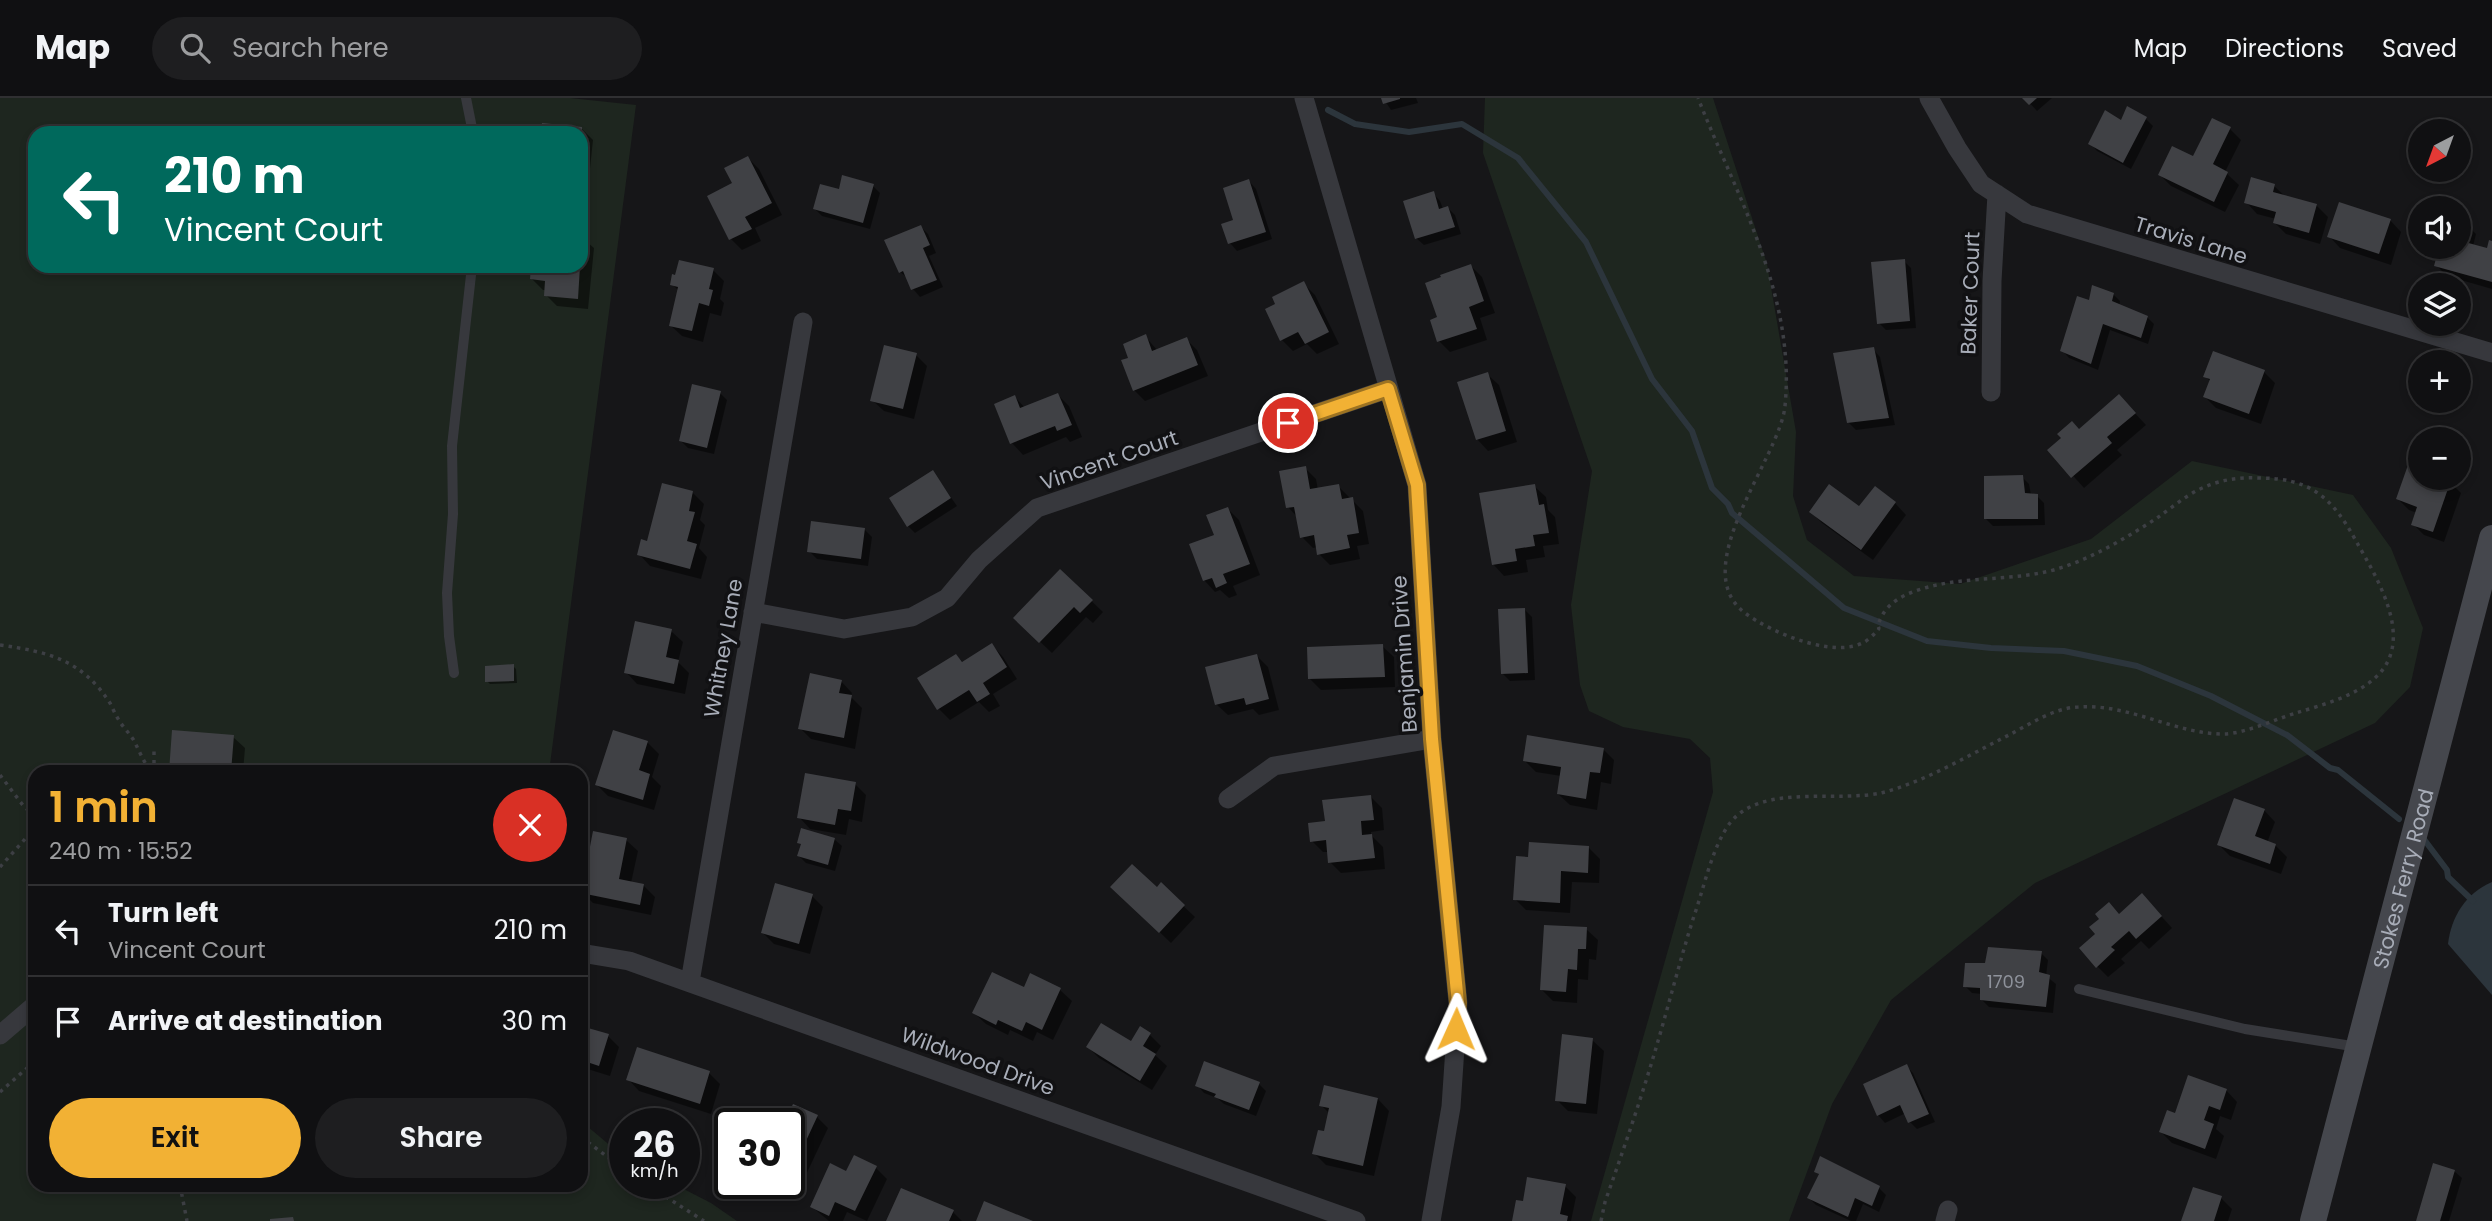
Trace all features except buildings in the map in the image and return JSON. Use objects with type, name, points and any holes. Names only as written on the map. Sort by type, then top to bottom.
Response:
[{"type":"street","name":"Benjamin Drive","points":[[1304,98],[1417,485],[1432,739],[1458,1003],[1451,1107],[1431,1221]]},
{"type":"street","name":"Travis Lane","points":[[1929,98],[1981,184],[2027,214],[2492,353]]},
{"type":"street","name":"Baker Court","points":[[1991,392],[1992,281],[1997,194]]},
{"type":"street","name":"Whitney Lane","points":[[690,982],[803,322]]},
{"type":"street","name":"Vincent Court","points":[[752,612],[845,629],[912,617],[947,598],[979,560],[1037,508],[1388,389]]},
{"type":"street","name":"Stokes Ferry Road","points":[[2313,1221],[2492,538]]},
{"type":"street","points":[[1228,799],[1273,766],[1432,739]]},
{"type":"street","name":"Wildwood Drive","points":[[588,954],[629,961],[690,982],[1356,1221]]},
{"type":"street","points":[[0,1035],[28,1011]]},
{"type":"lane","points":[[466,98],[472,126]]},
{"type":"lane","points":[[454,673],[447,593],[453,514],[452,446],[471,273]]},
{"type":"lane","points":[[2079,989],[2245,1029],[2358,1048]]},
{"type":"path","points":[[1601,1221],[1714,855],[1730,823],[1751,805],[1793,797],[1842,797],[1880,793],[1916,781],[2046,716],[2074,706],[2124,710],[2192,729],[2228,734],[2319,706],[2353,691],[2378,676],[2393,649],[2394,633],[2385,600],[2353,535],[2330,502],[2311,487],[2289,479],[2231,478],[2198,490],[2120,541],[2085,559],[2051,571],[2015,577],[1939,583],[1902,595],[1883,613],[1878,629],[1866,643],[1847,649],[1829,648],[1788,635],[1764,625],[1738,608],[1730,596],[1727,583],[1728,552],[1736,521],[1784,414],[1787,361],[1780,314],[1756,234],[1698,98]]},
{"type":"path","points":[[0,645],[44,652],[63,659],[80,670],[110,704],[148,765]]},
{"type":"path","points":[[153,765],[155,749]]},
{"type":"path","points":[[0,775],[28,809]]},
{"type":"path","points":[[0,867],[28,836]]},
{"type":"path","points":[[0,1092],[28,1068]]},
{"type":"path","points":[[588,1142],[609,1158]]},
{"type":"path","points":[[181,1192],[187,1221]]},
{"type":"path","points":[[669,1199],[704,1221]]},
{"type":"shaded area","points":[[0,98],[570,98],[636,105],[550,765],[28,765],[28,1192],[588,1192],[588,1127],[609,1145],[609,1199],[700,1197],[737,1221],[0,1221]]},
{"type":"shaded area","points":[[1485,98],[1713,98],[1767,264],[1796,432],[1793,496],[1807,540],[1854,576],[1960,584],[2091,539],[2192,461],[2353,495],[2391,548],[2423,628],[2410,687],[2375,723],[2035,883],[1891,1000],[1832,1104],[1789,1221],[1591,1221],[1713,792],[1710,758],[1690,739],[1623,727],[1589,711],[1580,685],[1571,605],[1592,471],[1483,153]]},
{"type":"shaded area","points":[[2492,882],[2492,995],[2448,944],[2452,924],[2461,907],[2467,899]]},
{"type":"waterway","points":[[1328,110],[1355,124],[1409,132],[1462,124],[1518,158],[1586,242],[1652,379],[1692,431],[1712,488],[1728,504],[1732,513],[1844,608],[1927,641],[1991,648],[2064,651],[2137,666],[2211,696],[2287,735],[2330,768],[2338,770],[2399,819]]},
{"type":"waterway","points":[[2423,838],[2447,870],[2448,877],[2473,901]]},
{"type":"route","points":[[1288,423],[1388,389],[1417,485],[1432,739],[1458,1003],[1456,1029]]}]
